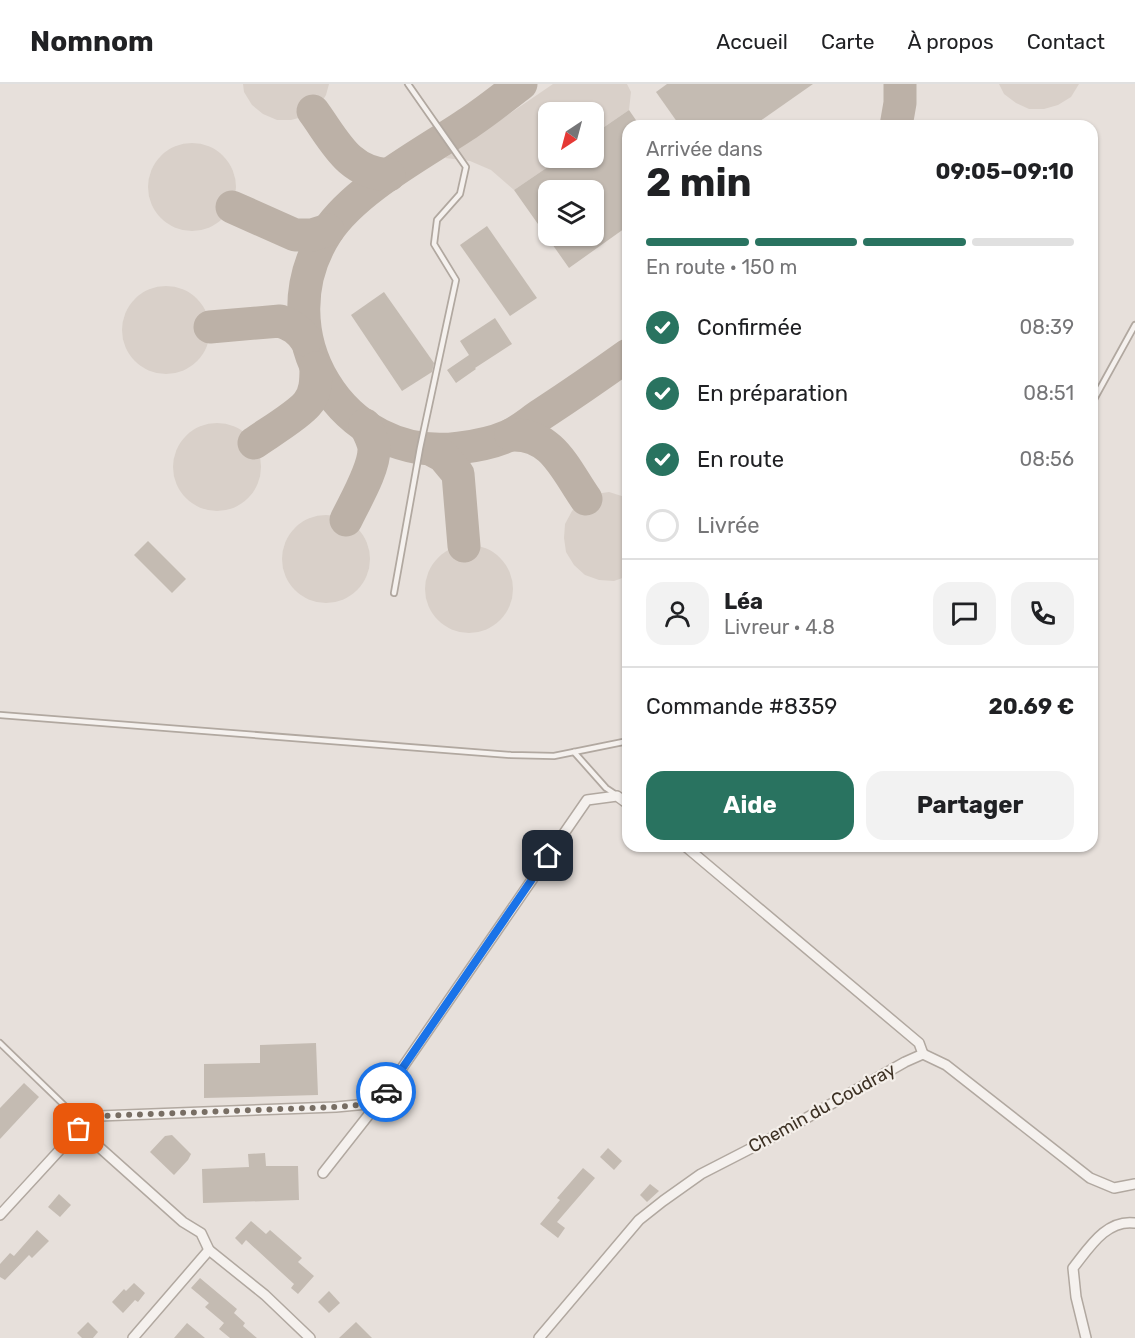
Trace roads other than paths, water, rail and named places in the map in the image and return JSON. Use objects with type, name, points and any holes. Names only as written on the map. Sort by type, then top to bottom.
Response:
[{"type":"street","points":[[323,1173],[378,1103],[587,800],[617,796],[622,800]]},
{"type":"street","points":[[692,852],[919,1043],[923,1054],[946,1065],[1090,1178],[1114,1188],[1135,1184]]},
{"type":"street","name":"Chemin du Coudray","points":[[539,1338],[639,1220],[663,1201],[701,1174],[923,1054]]},
{"type":"street","points":[[0,1215],[79,1129],[99,1116],[336,1107],[378,1103]]},
{"type":"street","points":[[79,1129],[183,1222],[201,1233],[209,1250],[265,1295],[310,1338]]},
{"type":"street","points":[[1086,1338],[1076,1297],[1073,1268],[1093,1243],[1109,1228],[1123,1221],[1135,1222]]},
{"type":"street","points":[[133,1338],[209,1250]]},
{"type":"lane","points":[[394,592],[420,448],[456,280],[434,244],[437,220],[460,194],[466,167],[408,84]]},
{"type":"lane","points":[[1098,392],[1135,325]]},
{"type":"lane","points":[[0,715],[512,755],[554,756],[622,742]]},
{"type":"lane","points":[[574,752],[606,788],[617,796]]},
{"type":"lane","points":[[0,1043],[66,1107],[79,1129]]}]
